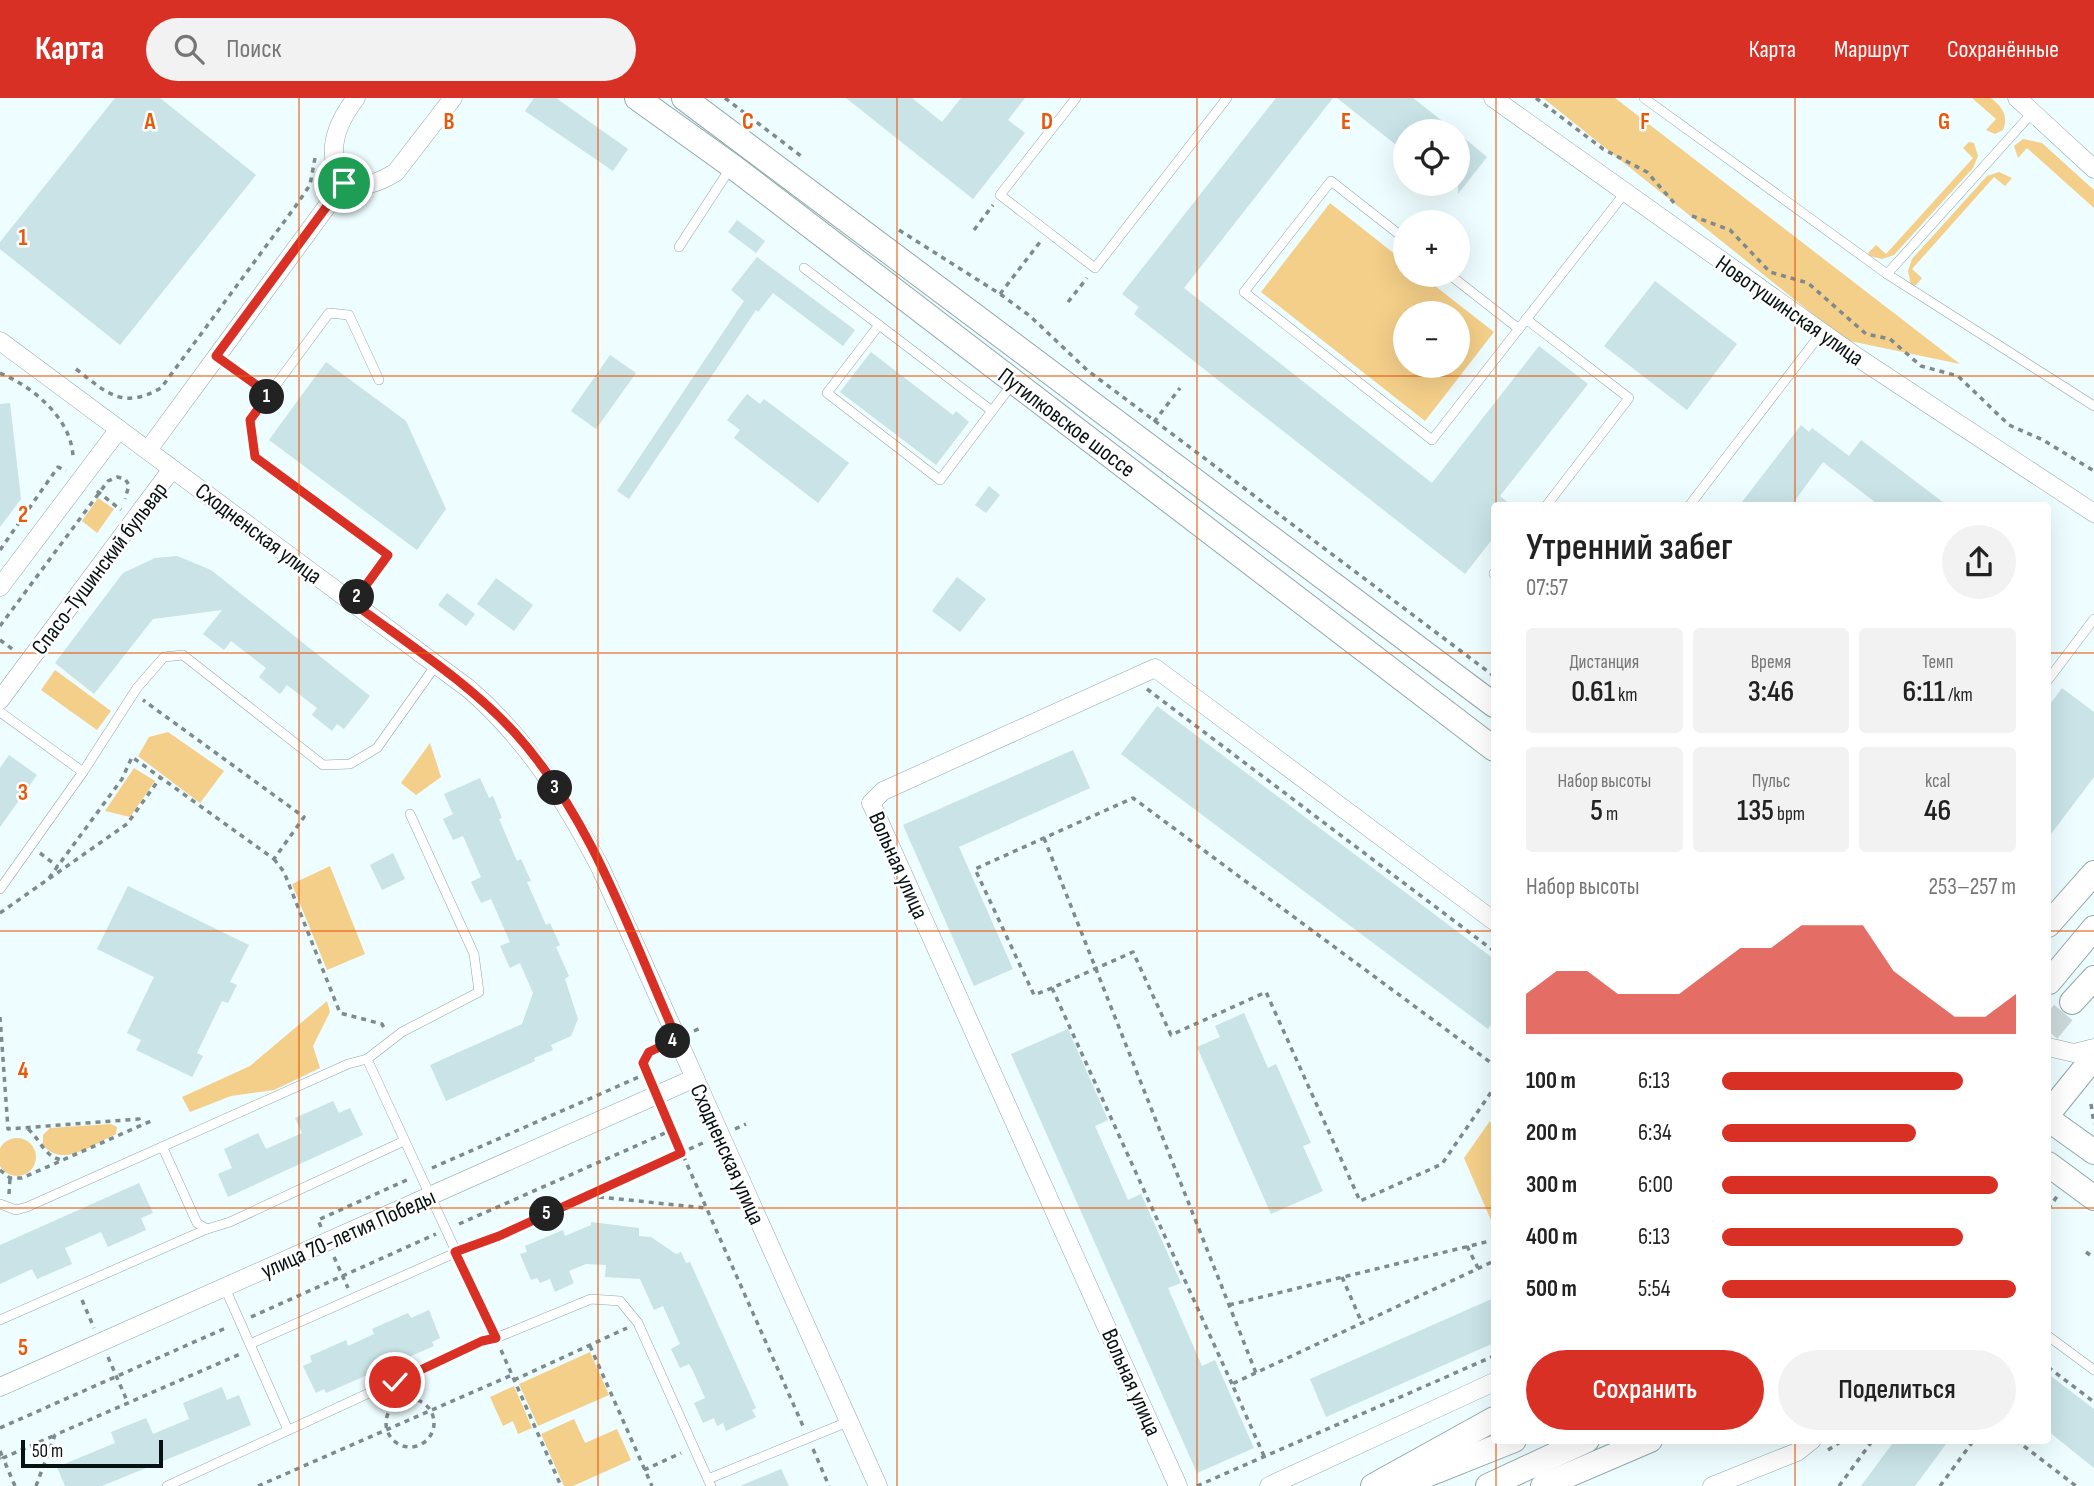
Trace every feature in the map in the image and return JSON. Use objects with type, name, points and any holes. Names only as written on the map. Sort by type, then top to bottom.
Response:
[{"type":"main road","name":"Путилковское шоссе","points":[[637,98],[732,166],[1491,748]]},
{"type":"main road","name":"Путилковское шоссе","points":[[684,98],[1491,703]]},
{"type":"main road","points":[[2051,922],[2094,873]]},
{"type":"main road","points":[[2051,980],[2094,928]]},
{"type":"main road","points":[[2072,1002],[2094,978]]},
{"type":"main road","points":[[2051,1112],[2094,1057]]},
{"type":"main road","points":[[2051,1118],[2094,1152]]},
{"type":"main road","points":[[2051,1168],[2094,1198]]},
{"type":"main road","points":[[1373,1486],[1491,1421]]},
{"type":"main road","points":[[1398,1486],[1504,1444]]},
{"type":"main road","points":[[1488,1486],[1578,1444]]},
{"type":"main road","points":[[1543,1486],[1641,1444]]},
{"type":"street","points":[[344,183],[333,162],[333,145],[338,129],[356,98]]},
{"type":"street","points":[[344,183],[368,185],[396,172],[453,98]]},
{"type":"street","name":"Новотушинская улица","points":[[1493,98],[1624,194],[1822,332],[2094,513]]},
{"type":"street","points":[[2017,98],[2094,169]]},
{"type":"street","points":[[148,450],[344,183]]},
{"type":"street","name":"Сходненская улица","points":[[0,341],[436,665],[478,698],[516,734],[572,814],[601,869],[878,1486]]},
{"type":"street","points":[[0,587],[119,429]]},
{"type":"street","name":"Спасо-Тушинский бульвар","points":[[0,700],[172,469]]},
{"type":"street","name":"Вольная улица","points":[[1178,1486],[871,803],[883,791],[1155,668],[1491,919]]},
{"type":"street","points":[[2051,1048],[2074,1053],[2094,1048]]},
{"type":"street","name":"улица 70-летия Победы","points":[[0,1387],[695,1078]]},
{"type":"street","points":[[1269,1486],[1491,1383]]},
{"type":"street","points":[[1712,1486],[1797,1452],[1807,1444]]},
{"type":"lane","points":[[1076,98],[1000,195],[1095,268],[1227,98]]},
{"type":"lane","points":[[1644,98],[1887,274],[2094,406]]},
{"type":"lane","points":[[1887,274],[2033,112]]},
{"type":"lane","points":[[679,247],[732,166]]},
{"type":"lane","points":[[1393,230],[1331,181],[1244,292],[1432,440],[1624,194]]},
{"type":"lane","points":[[804,268],[992,411]]},
{"type":"lane","points":[[1466,287],[1519,328]]},
{"type":"lane","points":[[353,603],[388,555],[255,457],[250,420],[329,313],[349,315],[379,380]]},
{"type":"lane","points":[[1526,319],[1629,398],[1549,502]]},
{"type":"lane","points":[[879,325],[827,393],[940,480],[1014,382]]},
{"type":"lane","points":[[1692,502],[1822,332]]},
{"type":"lane","points":[[216,356],[269,394]]},
{"type":"lane","points":[[2051,676],[2094,619]]},
{"type":"lane","points":[[0,889],[83,772],[134,694],[164,657],[183,655],[323,765],[350,764],[377,748],[436,665]]},
{"type":"lane","points":[[0,712],[83,772]]},
{"type":"lane","points":[[0,1204],[16,1210],[27,1207],[348,1064],[367,1059],[402,1032],[479,992],[474,954],[410,814]]},
{"type":"lane","points":[[367,1059],[496,1338]]},
{"type":"lane","points":[[0,1320],[206,1229],[230,1222],[404,1141]]},
{"type":"lane","points":[[163,1148],[197,1223],[206,1229]]},
{"type":"lane","points":[[250,1346],[455,1252]]},
{"type":"lane","points":[[225,1287],[288,1430]]},
{"type":"lane","points":[[167,1486],[482,1341],[496,1338],[591,1299],[620,1301],[638,1323],[709,1483],[808,1437],[850,1421]]},
{"type":"lane","points":[[2051,1338],[2094,1370]]},
{"type":"path","points":[[724,98],[809,163]]},
{"type":"path","points":[[1536,98],[1603,149],[1647,172],[1683,213],[1730,230],[1770,272],[1808,283],[1866,334],[1890,339],[1921,366],[1958,376],[2009,425],[2043,440],[2094,471]]},
{"type":"path","points":[[76,369],[110,395],[124,399],[138,399],[160,388],[310,185],[316,155]]},
{"type":"path","points":[[974,230],[1000,195]]},
{"type":"path","points":[[894,227],[1000,293],[1030,316],[1087,370],[1491,674]]},
{"type":"path","points":[[1000,293],[1048,232]]},
{"type":"path","points":[[1068,302],[1095,268]]},
{"type":"path","points":[[0,373],[39,400],[60,420],[70,436],[73,458],[69,474],[58,467],[0,550]]},
{"type":"path","points":[[1150,427],[1180,388]]},
{"type":"path","points":[[0,626],[107,481],[117,477],[125,479],[129,485],[119,508]]},
{"type":"path","points":[[1132,678],[1491,949]]},
{"type":"path","points":[[134,694],[303,817],[274,859]]},
{"type":"path","points":[[49,878],[122,779],[132,757],[274,859],[284,872],[340,1013],[382,1024]]},
{"type":"path","points":[[0,913],[127,824],[160,777]]},
{"type":"path","points":[[1491,1063],[1133,797],[975,869],[1034,995],[1133,952],[1171,1035],[1266,992],[1360,1201],[1443,1164],[1491,1092]]},
{"type":"path","points":[[1044,838],[1098,968],[1256,1373]]},
{"type":"path","points":[[31,847],[58,867]]},
{"type":"path","points":[[1052,988],[1264,1456]]},
{"type":"path","points":[[0,1017],[8,1129]]},
{"type":"path","points":[[704,1027],[649,1052],[643,1063],[829,1486]]},
{"type":"path","points":[[419,1174],[648,1073]]},
{"type":"path","points":[[2091,1104],[2094,1125]]},
{"type":"path","points":[[0,1134],[8,1129],[139,1119],[142,1125]]},
{"type":"path","points":[[0,1170],[10,1178],[22,1178],[151,1121]]},
{"type":"path","points":[[455,1252],[746,1124]]},
{"type":"path","points":[[26,1128],[37,1136],[48,1154],[64,1160]]},
{"type":"path","points":[[0,1428],[672,1130]]},
{"type":"path","points":[[587,1196],[706,1209]]},
{"type":"path","points":[[1229,1305],[1491,1241]]},
{"type":"path","points":[[1467,1246],[1478,1268]]},
{"type":"path","points":[[2086,1252],[2094,1258]]},
{"type":"path","points":[[1232,1384],[1491,1262]]},
{"type":"path","points":[[1342,1277],[1362,1323]]},
{"type":"path","points":[[258,1486],[590,1346],[638,1323]]},
{"type":"path","points":[[496,1338],[561,1486]]},
{"type":"path","points":[[2,1458],[250,1346]]},
{"type":"path","points":[[590,1346],[652,1486]]},
{"type":"path","points":[[1198,1486],[1491,1357]]},
{"type":"path","points":[[2051,1369],[2094,1402]]},
{"type":"path","points":[[399,1401],[421,1401],[431,1411],[431,1434],[420,1445],[412,1447],[397,1443],[388,1431],[387,1417],[399,1401]]},
{"type":"path","points":[[36,1486],[55,1435]]},
{"type":"path","points":[[1839,1486],[1870,1444]]},
{"type":"path","points":[[1940,1486],[1971,1444]]},
{"type":"path","points":[[2021,1444],[2076,1486]]},
{"type":"path","points":[[645,1470],[694,1448]]},
{"type":"path","points":[[0,1451],[15,1486]]},
{"type":"shaded area","points":[[1543,98],[1615,98],[1960,364],[1845,340]]},
{"type":"shaded area","points":[[1972,98],[1991,98],[1998,105],[2005,116],[2003,130],[1995,134],[1986,130],[1996,119]]},
{"type":"shaded area","points":[[2023,139],[2042,143],[2094,190],[2094,208],[2027,148],[2018,158],[2014,146]]},
{"type":"shaded area","points":[[1969,142],[1974,143],[1978,156],[1973,168],[1894,255],[1882,259],[1870,256],[1868,253],[1876,245],[1886,254],[1973,158],[1963,148]]},
{"type":"shaded area","points":[[1999,172],[2012,178],[2005,186],[1994,177],[1912,269],[1922,278],[1916,285],[1911,285],[1908,271],[1912,259],[1987,176]]},
{"type":"shaded area","points":[[1330,203],[1393,253],[1393,287],[1436,287],[1454,301],[1393,301],[1393,378],[1458,378],[1425,421],[1261,292]]},
{"type":"shaded area","points":[[1470,313],[1494,332],[1470,363]]},
{"type":"shaded area","points":[[98,498],[114,509],[97,533],[82,521]]},
{"type":"shaded area","points":[[55,670],[111,711],[97,730],[41,690]]},
{"type":"shaded area","points":[[168,732],[224,771],[200,803],[138,756],[149,737]]},
{"type":"shaded area","points":[[430,743],[441,777],[416,795],[401,783]]},
{"type":"shaded area","points":[[134,768],[155,781],[130,817],[105,811]]},
{"type":"shaded area","points":[[330,866],[365,954],[327,970],[292,884]]},
{"type":"shaded area","points":[[327,1001],[330,1012],[313,1046],[320,1068],[274,1090],[231,1096],[190,1112],[182,1097],[250,1066]]},
{"type":"shaded area","points":[[1490,1121],[1491,1220],[1464,1158]]},
{"type":"shaded area","points":[[111,1124],[117,1127],[116,1134],[69,1155],[51,1152],[43,1145],[43,1135],[50,1128]]},
{"type":"shaded area","points":[[10,1140],[24,1140],[34,1150],[34,1164],[24,1174],[10,1174],[0,1164],[0,1150]]},
{"type":"shaded area","points":[[590,1352],[609,1395],[538,1426],[519,1384]]},
{"type":"shaded area","points":[[514,1386],[532,1428],[518,1434],[513,1421],[503,1426],[490,1397]]},
{"type":"shaded area","points":[[574,1419],[585,1443],[617,1429],[631,1460],[573,1486],[564,1486],[541,1434]]},
{"type":"building","points":[[115,98],[160,98],[256,175],[120,345],[0,249],[0,242]]},
{"type":"building","points":[[534,98],[556,98],[628,149],[613,171],[525,111]]},
{"type":"building","points":[[846,98],[912,98],[942,122],[961,98],[1025,98],[1008,120],[1025,133],[973,199]]},
{"type":"building","points":[[1276,98],[1333,98],[1184,288],[1432,483],[1539,346],[1588,384],[1500,496],[1508,502],[1491,502],[1491,541],[1465,574],[1134,314],[1139,307],[1122,294]]},
{"type":"building","points":[[1337,98],[1413,98],[1440,119],[1393,119],[1393,142]]},
{"type":"building","points":[[1470,143],[1487,157],[1470,179]]},
{"type":"building","points":[[737,220],[765,241],[756,253],[728,232]]},
{"type":"building","points":[[757,257],[855,330],[843,346],[773,293],[758,312],[756,310],[629,499],[617,491],[744,301],[731,290]]},
{"type":"building","points":[[1655,281],[1737,344],[1687,410],[1604,346]]},
{"type":"building","points":[[871,352],[953,415],[956,411],[969,422],[936,465],[840,392]]},
{"type":"building","points":[[610,355],[636,373],[596,429],[571,411]]},
{"type":"building","points":[[326,362],[406,421],[446,509],[417,550],[269,440]]},
{"type":"building","points":[[747,394],[760,404],[764,399],[849,463],[818,503],[734,438],[740,430],[727,420]]},
{"type":"building","points":[[10,403],[21,499],[0,527],[0,404]]},
{"type":"building","points":[[1801,425],[1809,432],[1812,428],[1849,456],[1861,440],[1943,502],[1875,502],[1823,462],[1794,502],[1742,502]]},
{"type":"building","points":[[989,486],[1000,495],[986,513],[975,505]]},
{"type":"building","points":[[177,556],[211,570],[370,696],[344,729],[337,724],[332,731],[312,715],[317,708],[287,685],[280,694],[259,677],[266,668],[231,641],[224,650],[203,634],[222,610],[153,619],[94,694],[55,663],[123,573],[155,558]]},
{"type":"building","points":[[957,577],[986,599],[960,632],[932,611]]},
{"type":"building","points":[[496,578],[533,605],[514,631],[477,604]]},
{"type":"building","points":[[447,593],[475,614],[466,626],[438,605]]},
{"type":"building","points":[[2062,688],[2094,712],[2094,777],[2051,834],[2051,703]]},
{"type":"building","points":[[1157,706],[1491,957],[1491,1024],[1488,1029],[1121,754]]},
{"type":"building","points":[[1073,750],[1090,788],[959,847],[1013,969],[974,986],[903,825]]},
{"type":"building","points":[[9,755],[37,775],[0,827],[0,768]]},
{"type":"building","points":[[480,778],[489,798],[493,796],[502,818],[499,819],[517,861],[521,859],[531,881],[527,882],[546,925],[550,923],[560,945],[556,947],[569,976],[565,979],[578,1019],[571,1036],[551,1045],[553,1050],[534,1058],[535,1061],[446,1101],[430,1065],[522,1024],[533,993],[520,963],[510,968],[500,946],[510,942],[491,899],[481,903],[471,882],[481,877],[463,836],[453,840],[443,819],[453,814],[444,794]]},
{"type":"building","points":[[393,853],[405,879],[382,890],[370,865]]},
{"type":"building","points":[[128,886],[249,945],[230,982],[237,985],[228,1003],[222,1001],[197,1053],[203,1056],[192,1077],[136,1050],[141,1040],[127,1033],[154,977],[97,949]]},
{"type":"building","points":[[1244,1013],[1268,1068],[1276,1064],[1311,1143],[1303,1146],[1323,1191],[1271,1214],[1197,1047],[1220,1037],[1215,1026]]},
{"type":"building","points":[[1068,1029],[1108,1120],[1095,1126],[1128,1200],[1141,1194],[1181,1283],[1168,1288],[1202,1366],[1215,1360],[1254,1448],[1197,1473],[1011,1054]]},
{"type":"building","points":[[333,1101],[339,1113],[350,1108],[363,1135],[228,1197],[218,1174],[232,1168],[224,1149],[258,1133],[266,1149],[302,1133],[295,1118]]},
{"type":"building","points":[[139,1183],[153,1213],[141,1218],[146,1230],[108,1247],[101,1232],[65,1248],[72,1264],[37,1279],[32,1269],[0,1284],[0,1245]]},
{"type":"building","points":[[591,1222],[639,1228],[639,1236],[651,1237],[676,1254],[681,1252],[686,1263],[690,1262],[756,1408],[752,1410],[756,1417],[726,1431],[723,1423],[717,1426],[714,1418],[703,1423],[694,1403],[705,1398],[689,1364],[680,1368],[671,1349],[680,1344],[663,1306],[654,1310],[640,1279],[605,1277],[606,1265],[586,1264],[569,1271],[574,1283],[555,1292],[550,1279],[540,1283],[537,1278],[531,1280],[520,1254],[527,1252],[525,1246],[563,1230],[565,1236],[591,1225]]},
{"type":"building","points":[[1491,1299],[1491,1344],[1326,1417],[1310,1379]]},
{"type":"building","points":[[429,1310],[440,1338],[432,1342],[434,1346],[326,1393],[324,1389],[316,1393],[303,1366],[312,1362],[310,1356],[346,1340],[348,1346],[374,1334],[372,1329],[408,1313],[411,1318]]},
{"type":"building","points":[[2051,1376],[2094,1409],[2094,1468],[2051,1433]]},
{"type":"building","points":[[222,1387],[227,1400],[239,1395],[251,1425],[102,1486],[65,1486],[57,1467],[115,1443],[111,1432],[146,1418],[153,1434],[189,1419],[183,1403]]},
{"type":"building","points":[[1892,1444],[1946,1444],[1915,1486],[1861,1486]]},
{"type":"building","points":[[781,1469],[789,1486],[740,1486]]},
{"type":"tunnel","points":[[2051,1027],[2072,1002]]},
{"type":"route","points":[[344,183],[216,356],[269,394],[250,420],[255,457],[388,555],[353,603],[478,698],[516,734],[578,825],[601,869],[677,1039],[649,1052],[643,1063],[681,1153],[499,1236],[455,1252],[496,1338],[482,1341],[395,1382]]}]
